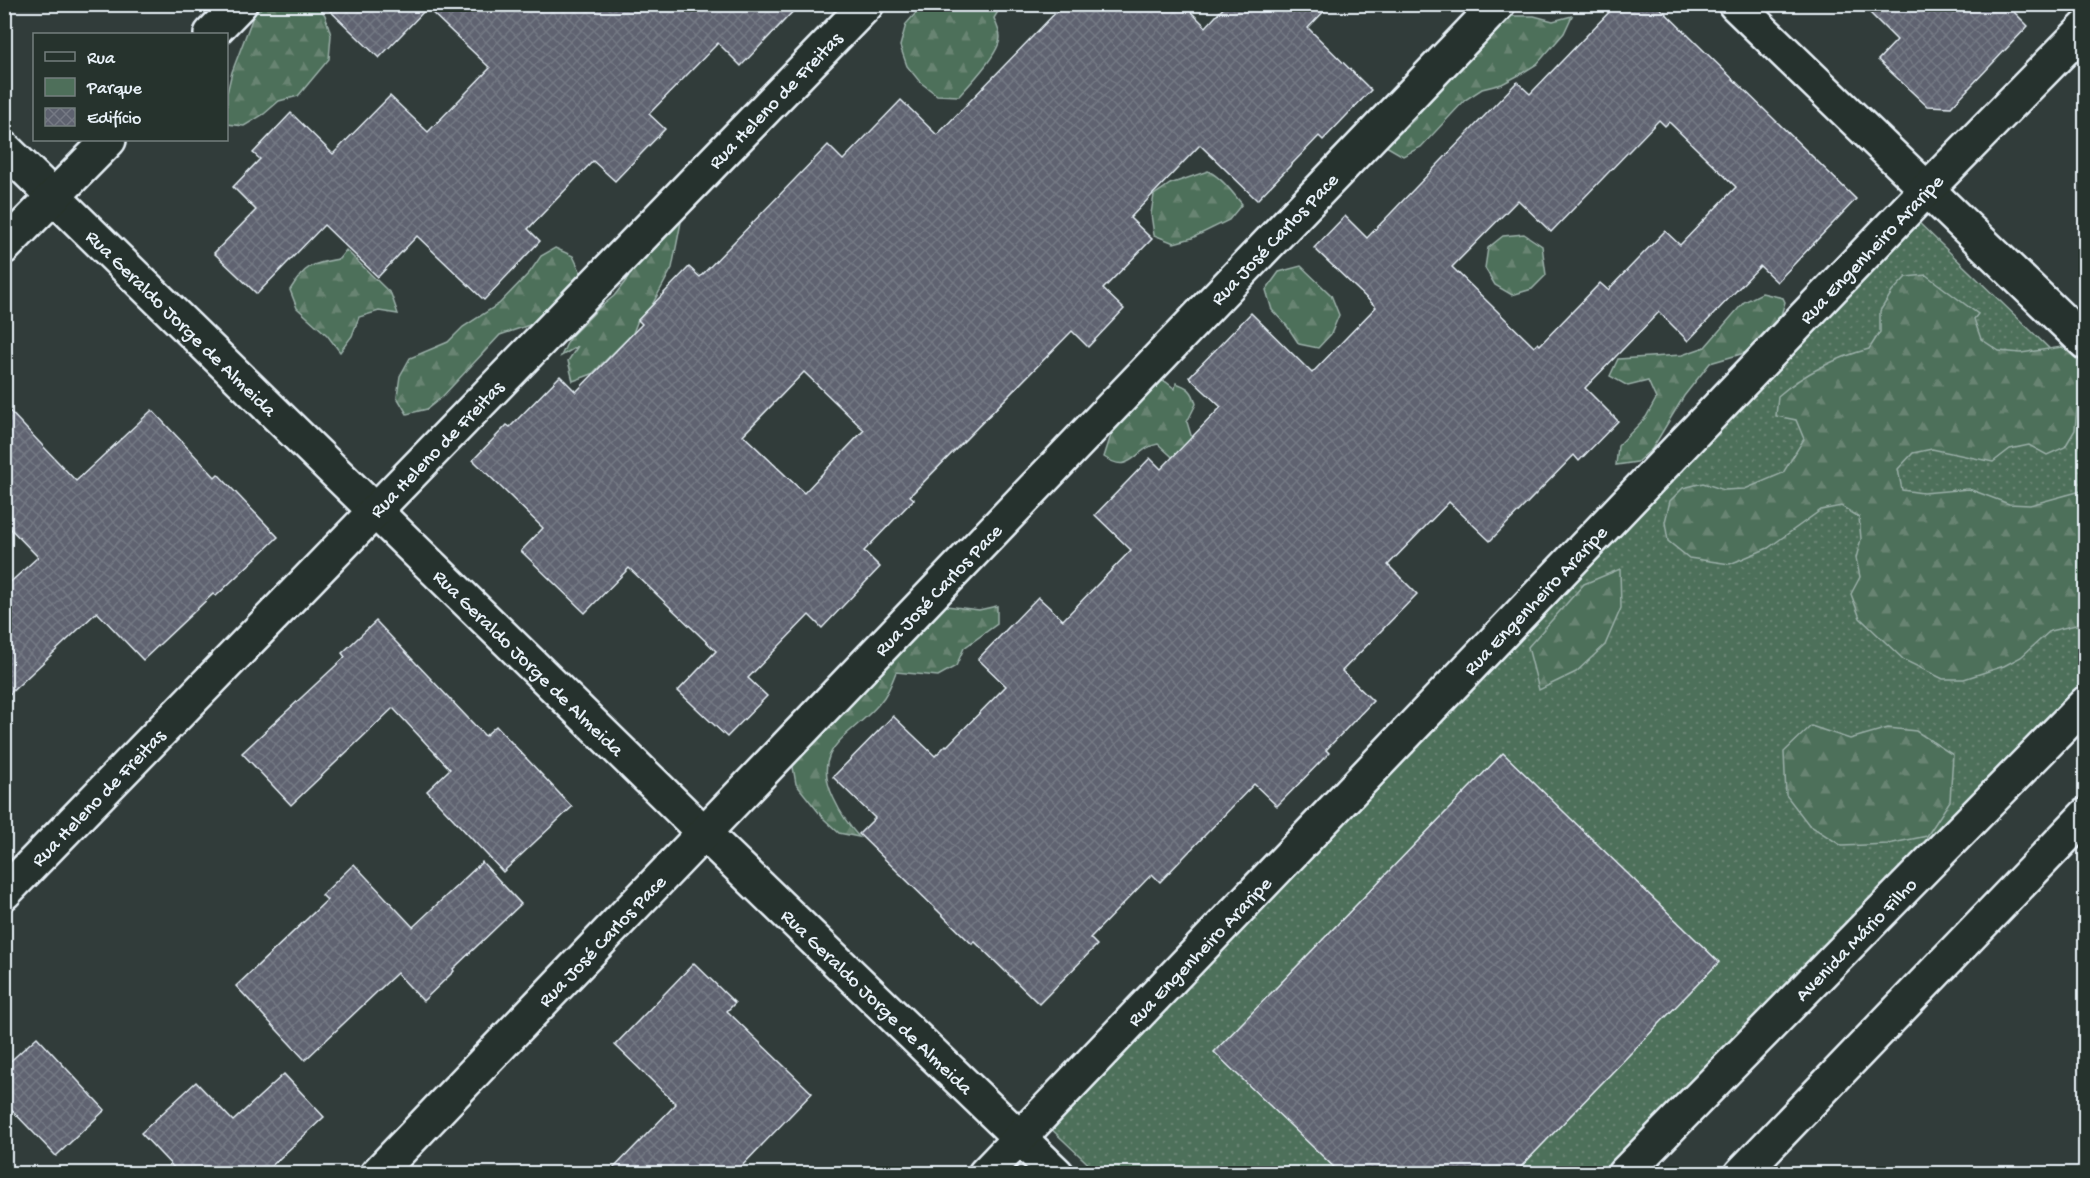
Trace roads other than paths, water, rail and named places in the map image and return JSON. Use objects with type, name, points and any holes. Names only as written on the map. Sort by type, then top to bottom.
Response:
[{"type":"street","points":[[211,33],[240,4]]},
{"type":"street","name":"Rua Heleno de Freitas","points":[[4,893],[867,4]]},
{"type":"street","name":"Rua José Carlos Pace","points":[[377,1173],[1498,4]]},
{"type":"street","points":[[1735,4],[2085,344]]},
{"type":"street","name":"Rua Engenheiro Araripe","points":[[985,1173],[1926,190],[2085,27]]},
{"type":"street","points":[[4,247],[108,141]]},
{"type":"street","name":"Rua Geraldo Jorge de Almeida","points":[[4,148],[704,833],[1057,1173]]},
{"type":"street","name":"Avenida Mário Filho","points":[[1624,1173],[2085,703]]},
{"type":"street","points":[[1741,1173],[2085,815]]}]
